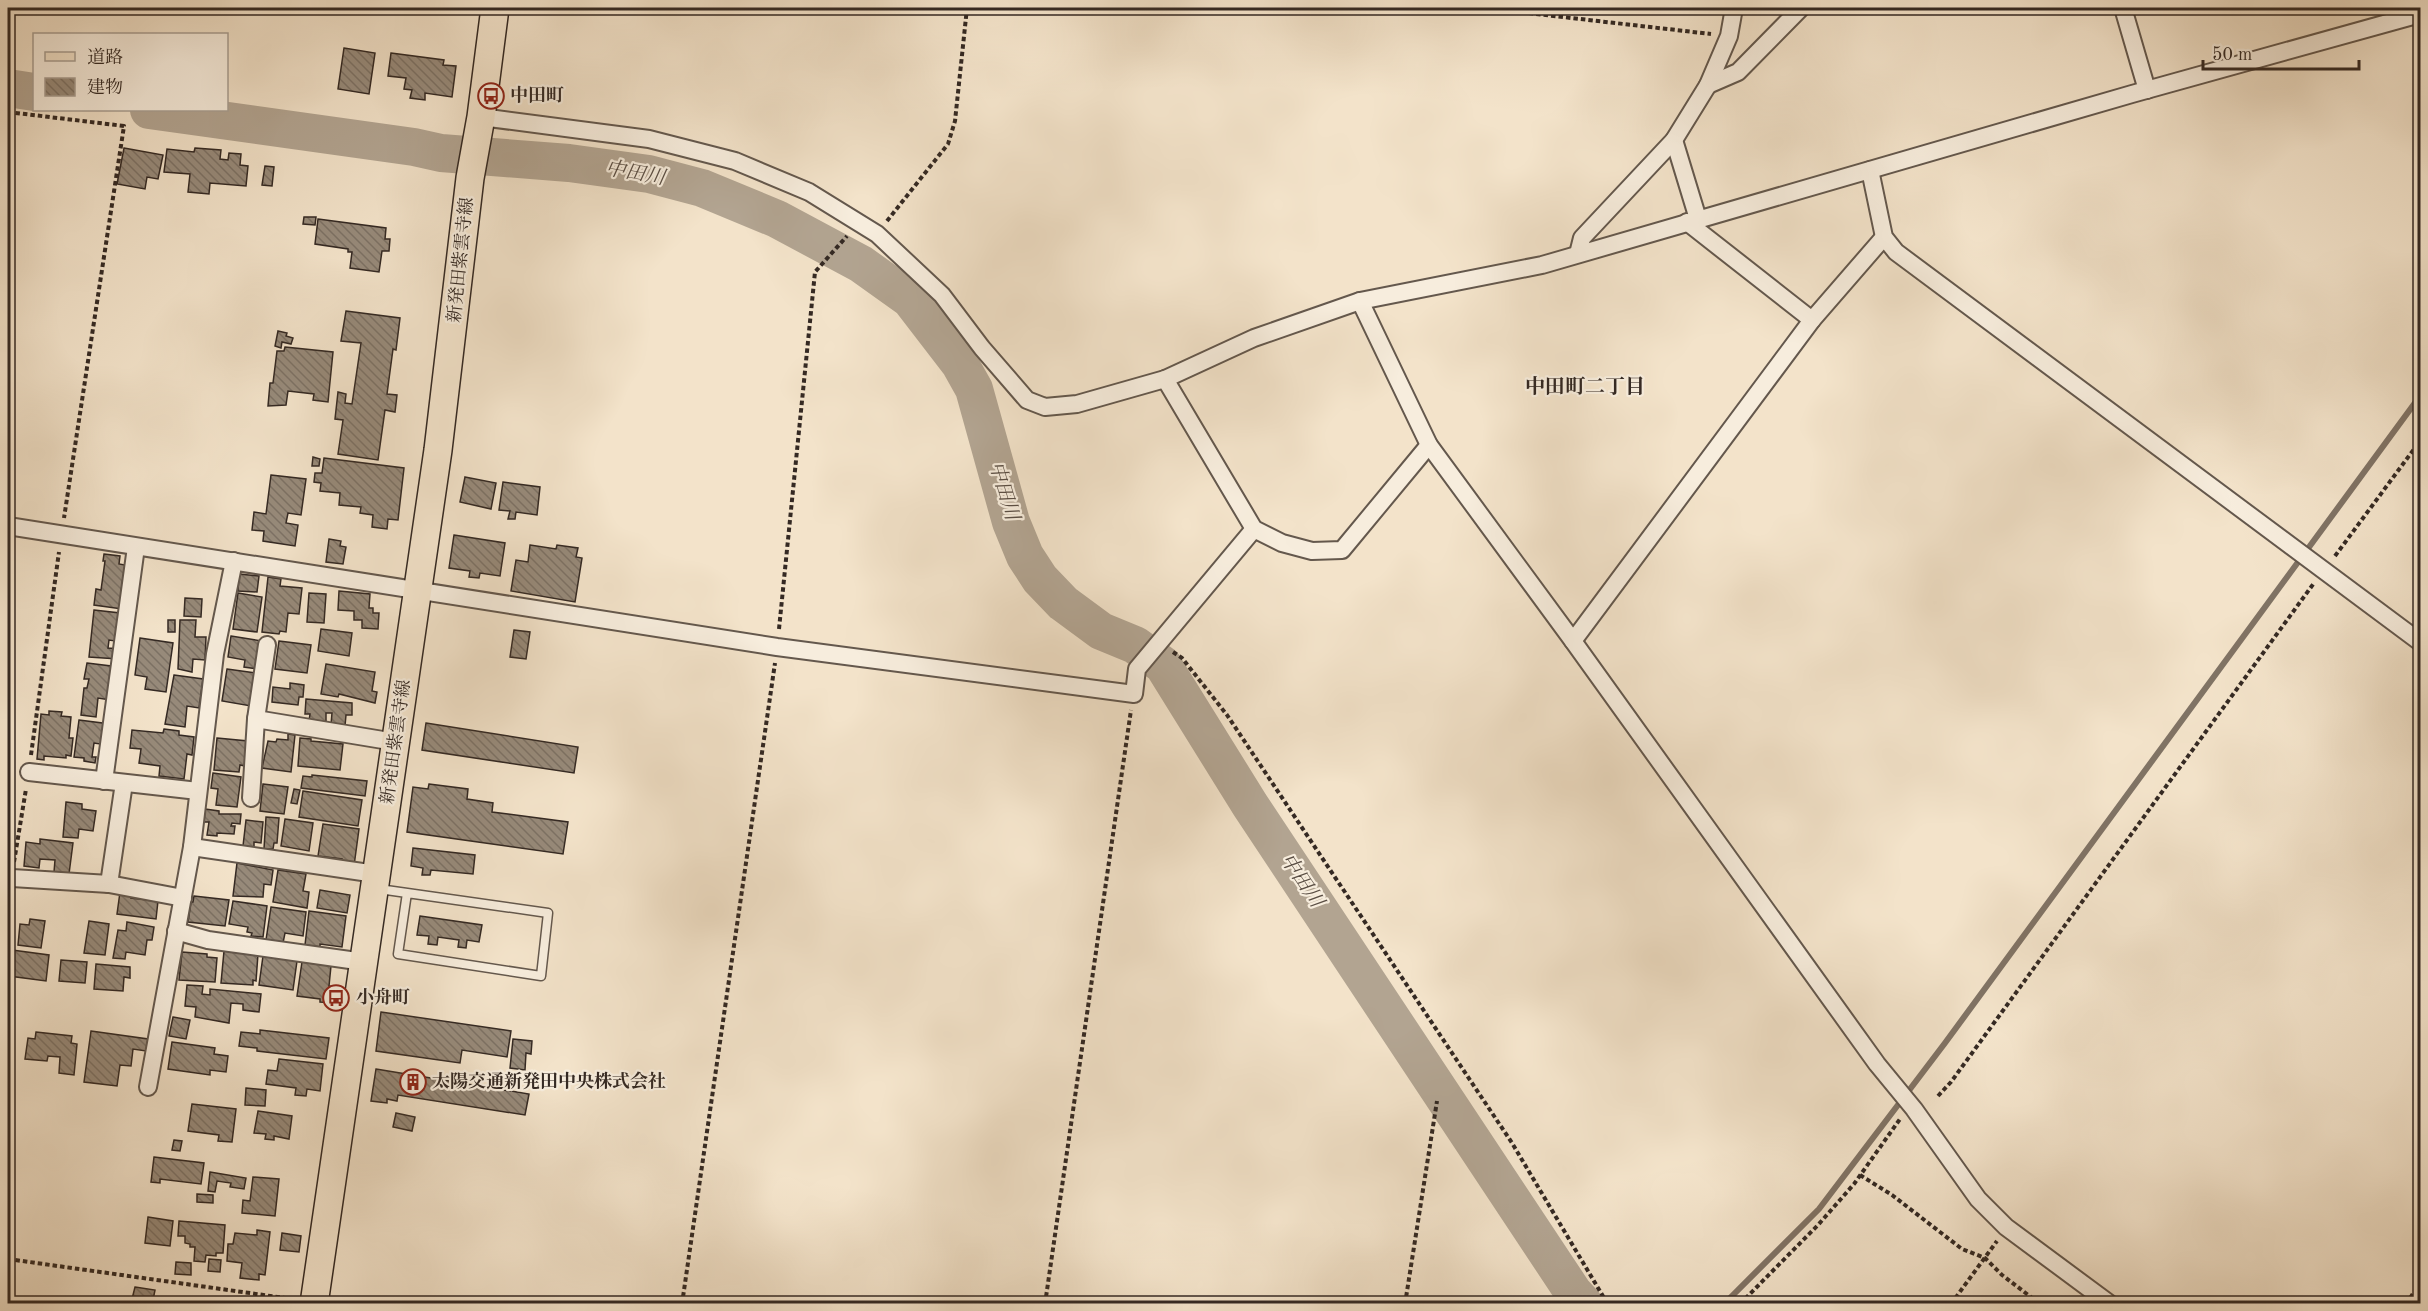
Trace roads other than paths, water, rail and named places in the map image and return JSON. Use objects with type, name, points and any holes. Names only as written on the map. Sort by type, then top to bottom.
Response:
[{"type":"main road","points":[[479,123],[495,8]]},
{"type":"main road","name":"新発田紫雲寺線","points":[[314,1302],[438,450],[470,178],[479,123]]},
{"type":"street","points":[[1578,254],[1582,238],[1674,140],[1708,86],[1729,36],[1734,8]]},
{"type":"street","points":[[1708,86],[1738,72],[1802,8]]},
{"type":"street","points":[[2123,8],[2147,90]]},
{"type":"street","points":[[479,123],[649,139],[735,161],[809,192],[877,234],[942,295],[982,348],[1027,400],[1045,407],[1077,404],[1165,379],[1254,338],[1360,300],[1542,265],[2147,90],[2421,15]]},
{"type":"street","points":[[1674,140],[1692,220],[1812,320]]},
{"type":"street","points":[[1870,170],[1884,237],[1896,252],[2421,642]]},
{"type":"street","points":[[1573,641],[1812,320],[1884,237]]},
{"type":"street","points":[[1360,300],[1429,445],[1877,1064],[1914,1109],[1978,1199],[2006,1227],[2110,1304]]},
{"type":"street","points":[[1165,379],[1254,529],[1282,543],[1312,551],[1342,550],[1429,445]]},
{"type":"street","points":[[8,526],[777,647],[1134,694],[1137,669],[1254,529]]},
{"type":"street","points":[[104,781],[136,547]]},
{"type":"street","points":[[148,1087],[192,847],[215,654],[234,561]]},
{"type":"street","points":[[251,798],[256,719],[267,645]]},
{"type":"street","points":[[256,719],[395,742]]},
{"type":"street","points":[[29,772],[198,791]]},
{"type":"street","points":[[109,884],[124,783]]},
{"type":"street","points":[[192,847],[376,881]]},
{"type":"street","points":[[12,878],[109,884],[183,898]]},
{"type":"street","points":[[176,931],[208,940],[364,962]]},
{"type":"lane","points":[[376,881],[407,893],[548,913],[541,976],[398,954],[407,893]]},
{"type":"waterway","name":"中田川","points":[[8,88],[33,92]]},
{"type":"waterway","name":"中田川","points":[[156,111],[414,147],[441,153],[569,163],[649,174],[702,188],[777,219],[861,264],[910,299],[960,364],[974,389],[1011,522],[1025,556],[1040,579],[1063,603],[1101,631],[1135,645],[1163,665],[1250,805],[1573,1292],[1584,1304]]},
{"type":"waterway","points":[[1724,1304],[1819,1209],[1945,1043],[2420,396]]},
{"type":"place","name":"中田町","points":[[491,96]]},
{"type":"place","name":"小舟町","points":[[336,998]]},
{"type":"place","name":"太陽交通新発田中央株式会社","points":[[413,1082]]},
{"type":"district","name":"中田町二丁目","points":[[1585,388]]}]
